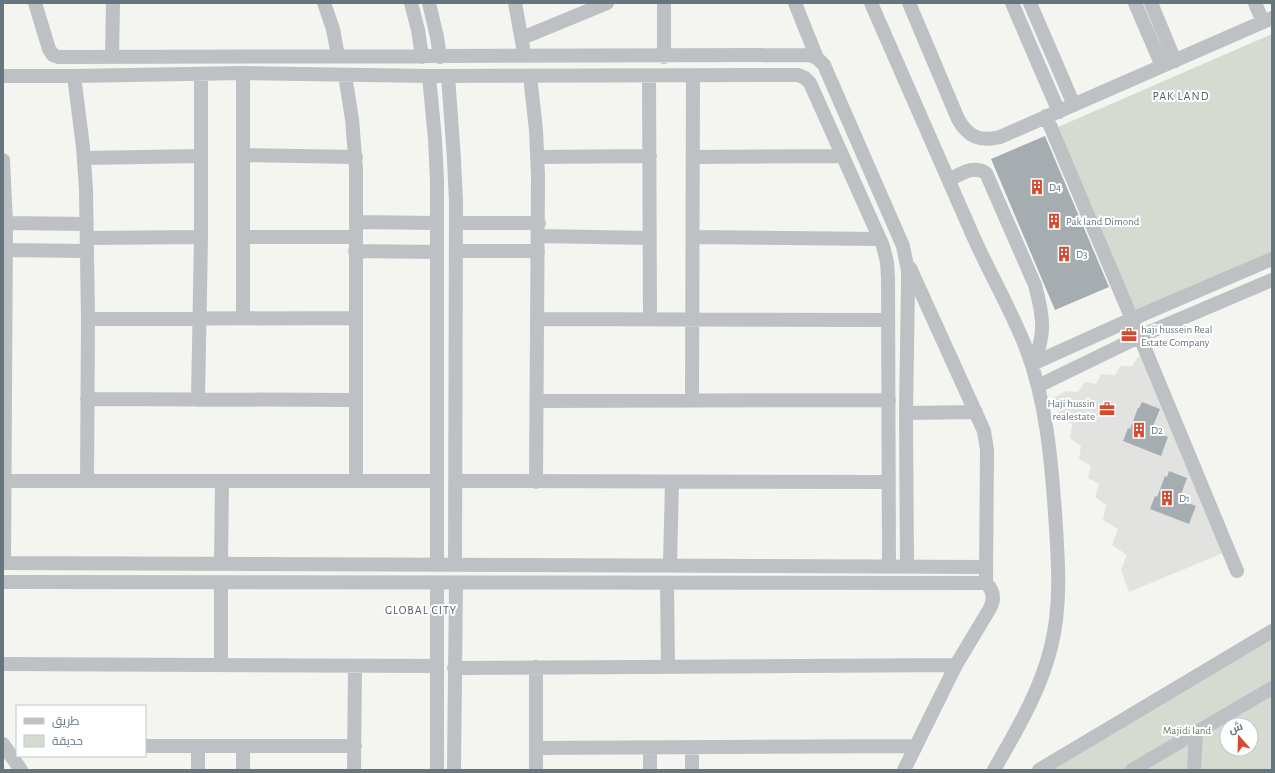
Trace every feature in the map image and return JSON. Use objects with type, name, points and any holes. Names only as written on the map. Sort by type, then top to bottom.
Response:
[{"type":"street","points":[[35,3],[49,49],[53,54],[59,57],[525,57],[809,55],[821,61],[900,240],[906,258],[976,412],[984,431],[987,450],[986,583],[992,591],[992,606],[956,665],[904,770]]},
{"type":"street","points":[[112,57],[113,3]]},
{"type":"street","points":[[324,3],[333,29],[338,56]]},
{"type":"street","points":[[411,3],[418,30],[422,57]]},
{"type":"street","points":[[429,3],[440,57]]},
{"type":"street","points":[[515,3],[525,57]]},
{"type":"street","points":[[522,38],[607,3]]},
{"type":"street","points":[[664,3],[664,56]]},
{"type":"street","points":[[795,3],[817,58]]},
{"type":"street","points":[[871,3],[973,235],[1019,330],[1032,364],[1047,425],[1052,464],[1059,564],[1058,607],[1051,648],[1040,682],[1028,708],[994,770]]},
{"type":"street","points":[[909,3],[958,119],[968,132],[975,137],[983,139],[1000,137],[1268,20],[1255,3]]},
{"type":"street","points":[[1012,3],[1059,112]]},
{"type":"street","points":[[1030,3],[1074,105]]},
{"type":"street","points":[[1135,3],[1162,66]]},
{"type":"street","points":[[1151,3],[1175,61]]},
{"type":"street","points":[[243,73],[243,318]]},
{"type":"street","points":[[3,76],[243,73],[429,76],[801,76],[810,83],[886,254],[888,270],[889,566]]},
{"type":"street","points":[[198,400],[201,237],[201,74]]},
{"type":"street","points":[[345,75],[356,157],[356,481]]},
{"type":"street","points":[[74,76],[84,158],[87,224],[88,481]]},
{"type":"street","points":[[429,76],[436,159],[437,565]]},
{"type":"street","points":[[448,76],[455,173],[456,223],[455,565]]},
{"type":"street","points":[[530,76],[534,103],[538,156],[536,482]]},
{"type":"street","points":[[649,76],[650,319]]},
{"type":"street","points":[[692,400],[693,76]]},
{"type":"street","points":[[1046,116],[1237,571]]},
{"type":"street","points":[[243,155],[356,157]]},
{"type":"street","points":[[84,158],[201,156]]},
{"type":"street","points":[[538,156],[650,156]]},
{"type":"street","points":[[693,157],[842,156]]},
{"type":"street","points":[[3,160],[6,223],[5,481],[3,563],[986,567]]},
{"type":"street","points":[[949,180],[971,170],[980,170],[986,173],[1035,285],[1039,299],[1042,315],[1042,335],[1039,351],[1032,364]]},
{"type":"street","points":[[356,222],[436,223]]},
{"type":"street","points":[[6,223],[87,224]]},
{"type":"street","points":[[456,223],[650,238]]},
{"type":"street","points":[[6,250],[201,237]]},
{"type":"street","points":[[243,237],[355,237]]},
{"type":"street","points":[[693,237],[880,239]]},
{"type":"street","points":[[356,251],[436,252]]},
{"type":"street","points":[[456,251],[538,252]]},
{"type":"street","points":[[906,258],[908,284],[906,413],[907,567]]},
{"type":"street","points":[[1032,364],[1272,259]]},
{"type":"street","points":[[1249,269],[1257,287]]},
{"type":"street","points":[[1038,386],[1140,337],[1272,280]]},
{"type":"street","points":[[88,319],[356,318]]},
{"type":"street","points":[[538,319],[888,320]]},
{"type":"street","points":[[88,400],[356,400]]},
{"type":"street","points":[[537,400],[889,400]]},
{"type":"street","points":[[906,413],[976,412]]},
{"type":"street","points":[[5,481],[437,481]]},
{"type":"street","points":[[221,564],[222,481]]},
{"type":"street","points":[[456,481],[889,482]]},
{"type":"street","points":[[670,565],[672,482]]},
{"type":"street","points":[[134,564],[134,582]]},
{"type":"street","points":[[3,582],[986,583]]},
{"type":"street","points":[[221,582],[221,665]]},
{"type":"street","points":[[437,583],[437,770]]},
{"type":"street","points":[[454,770],[456,583]]},
{"type":"street","points":[[667,583],[668,667]]},
{"type":"street","points":[[1039,770],[1272,631]]},
{"type":"street","points":[[3,664],[437,666]]},
{"type":"street","points":[[454,668],[956,665]]},
{"type":"street","points":[[354,770],[355,666]]},
{"type":"street","points":[[536,667],[536,770]]},
{"type":"street","points":[[1132,770],[1272,688]]},
{"type":"street","points":[[1194,770],[1196,733]]},
{"type":"street","points":[[9,746],[21,770]]},
{"type":"street","points":[[146,746],[355,746]]},
{"type":"street","points":[[198,746],[198,770]]},
{"type":"street","points":[[243,746],[243,770]]},
{"type":"street","points":[[536,748],[916,746]]},
{"type":"street","points":[[650,748],[650,770]]},
{"type":"street","points":[[692,748],[692,770]]},
{"type":"shaded area","points":[[1148,353],[1228,551],[1129,592],[1121,570],[1127,555],[1112,545],[1118,529],[1103,520],[1106,505],[1095,497],[1099,484],[1088,478],[1091,466],[1079,459],[1081,446],[1070,438],[1072,424],[1061,418],[1053,398],[1066,391],[1078,392],[1085,382],[1096,384],[1101,374],[1115,375],[1120,366],[1132,366],[1138,357]]},
{"type":"green space","points":[[1272,34],[1272,258],[1132,319],[1058,127]]},
{"type":"green space","name":"Majidi land","points":[[1272,633],[1272,770],[1036,770]]},
{"type":"building","name":"Pak land Dimond","points":[[1045,136],[1109,287],[1055,310],[991,159]]},
{"type":"building","name":"D2","points":[[1142,402],[1160,409],[1151,431],[1168,437],[1161,456],[1123,441]]},
{"type":"building","name":"D1","points":[[1169,471],[1187,478],[1179,500],[1196,506],[1189,524],[1150,509],[1155,496],[1157,497],[1165,476],[1167,477]]},
{"type":"place","name":"D4","points":[[1037,187]]},
{"type":"place","name":"Pak land Dimond","points":[[1054,221]]},
{"type":"place","name":"D3","points":[[1064,254]]},
{"type":"place","name":"haji hussein Real Estate Company","points":[[1129,335]]},
{"type":"place","name":"Haji hussin realestate","points":[[1107,409]]},
{"type":"place","name":"D2","points":[[1139,430]]},
{"type":"place","name":"D1","points":[[1167,498]]},
{"type":"district","name":"PAK LAND","points":[[1181,96]]},
{"type":"district","name":"GLOBAL CITY","points":[[421,610]]}]
